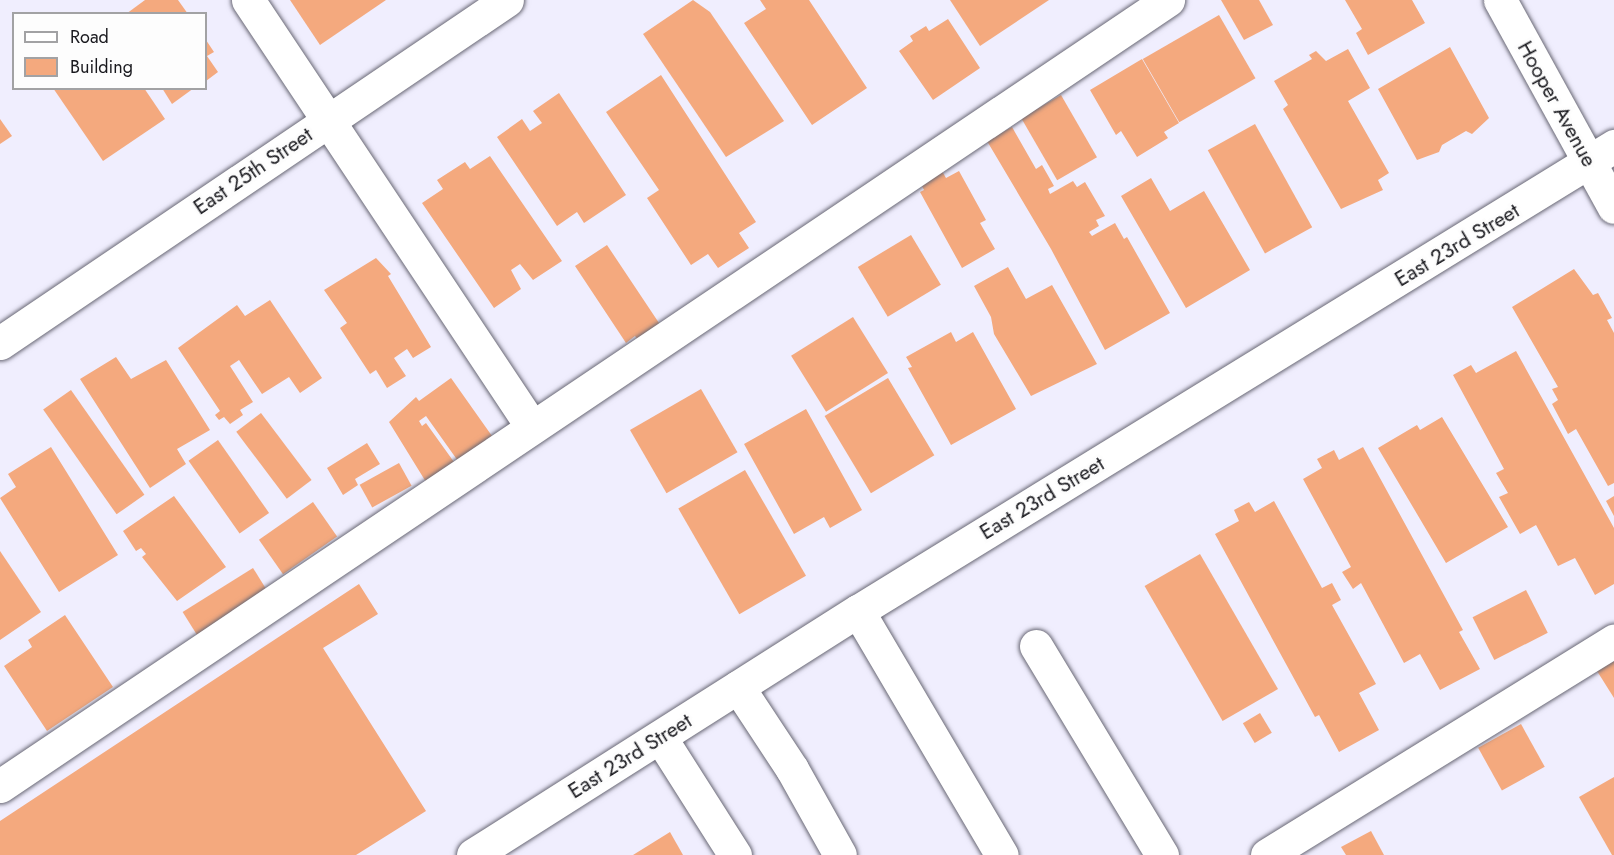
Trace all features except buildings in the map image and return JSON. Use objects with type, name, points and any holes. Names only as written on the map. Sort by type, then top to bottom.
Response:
[{"type":"street","points":[[248,0],[532,427]]},
{"type":"street","name":"East 25th Street","points":[[0,343],[507,0]]},
{"type":"street","points":[[0,786],[1168,0]]},
{"type":"street","name":"Hooper Avenue","points":[[1500,0],[1602,155],[1614,207]]},
{"type":"street","name":"East 23rd Street","points":[[473,855],[858,611],[1602,155]]},
{"type":"street","points":[[858,611],[911,697],[1002,855]]},
{"type":"street","points":[[1267,855],[1614,641]]},
{"type":"street","points":[[1036,646],[1162,855]]},
{"type":"street","points":[[738,687],[792,769],[840,855]]},
{"type":"street","points":[[660,737],[735,855]]}]
